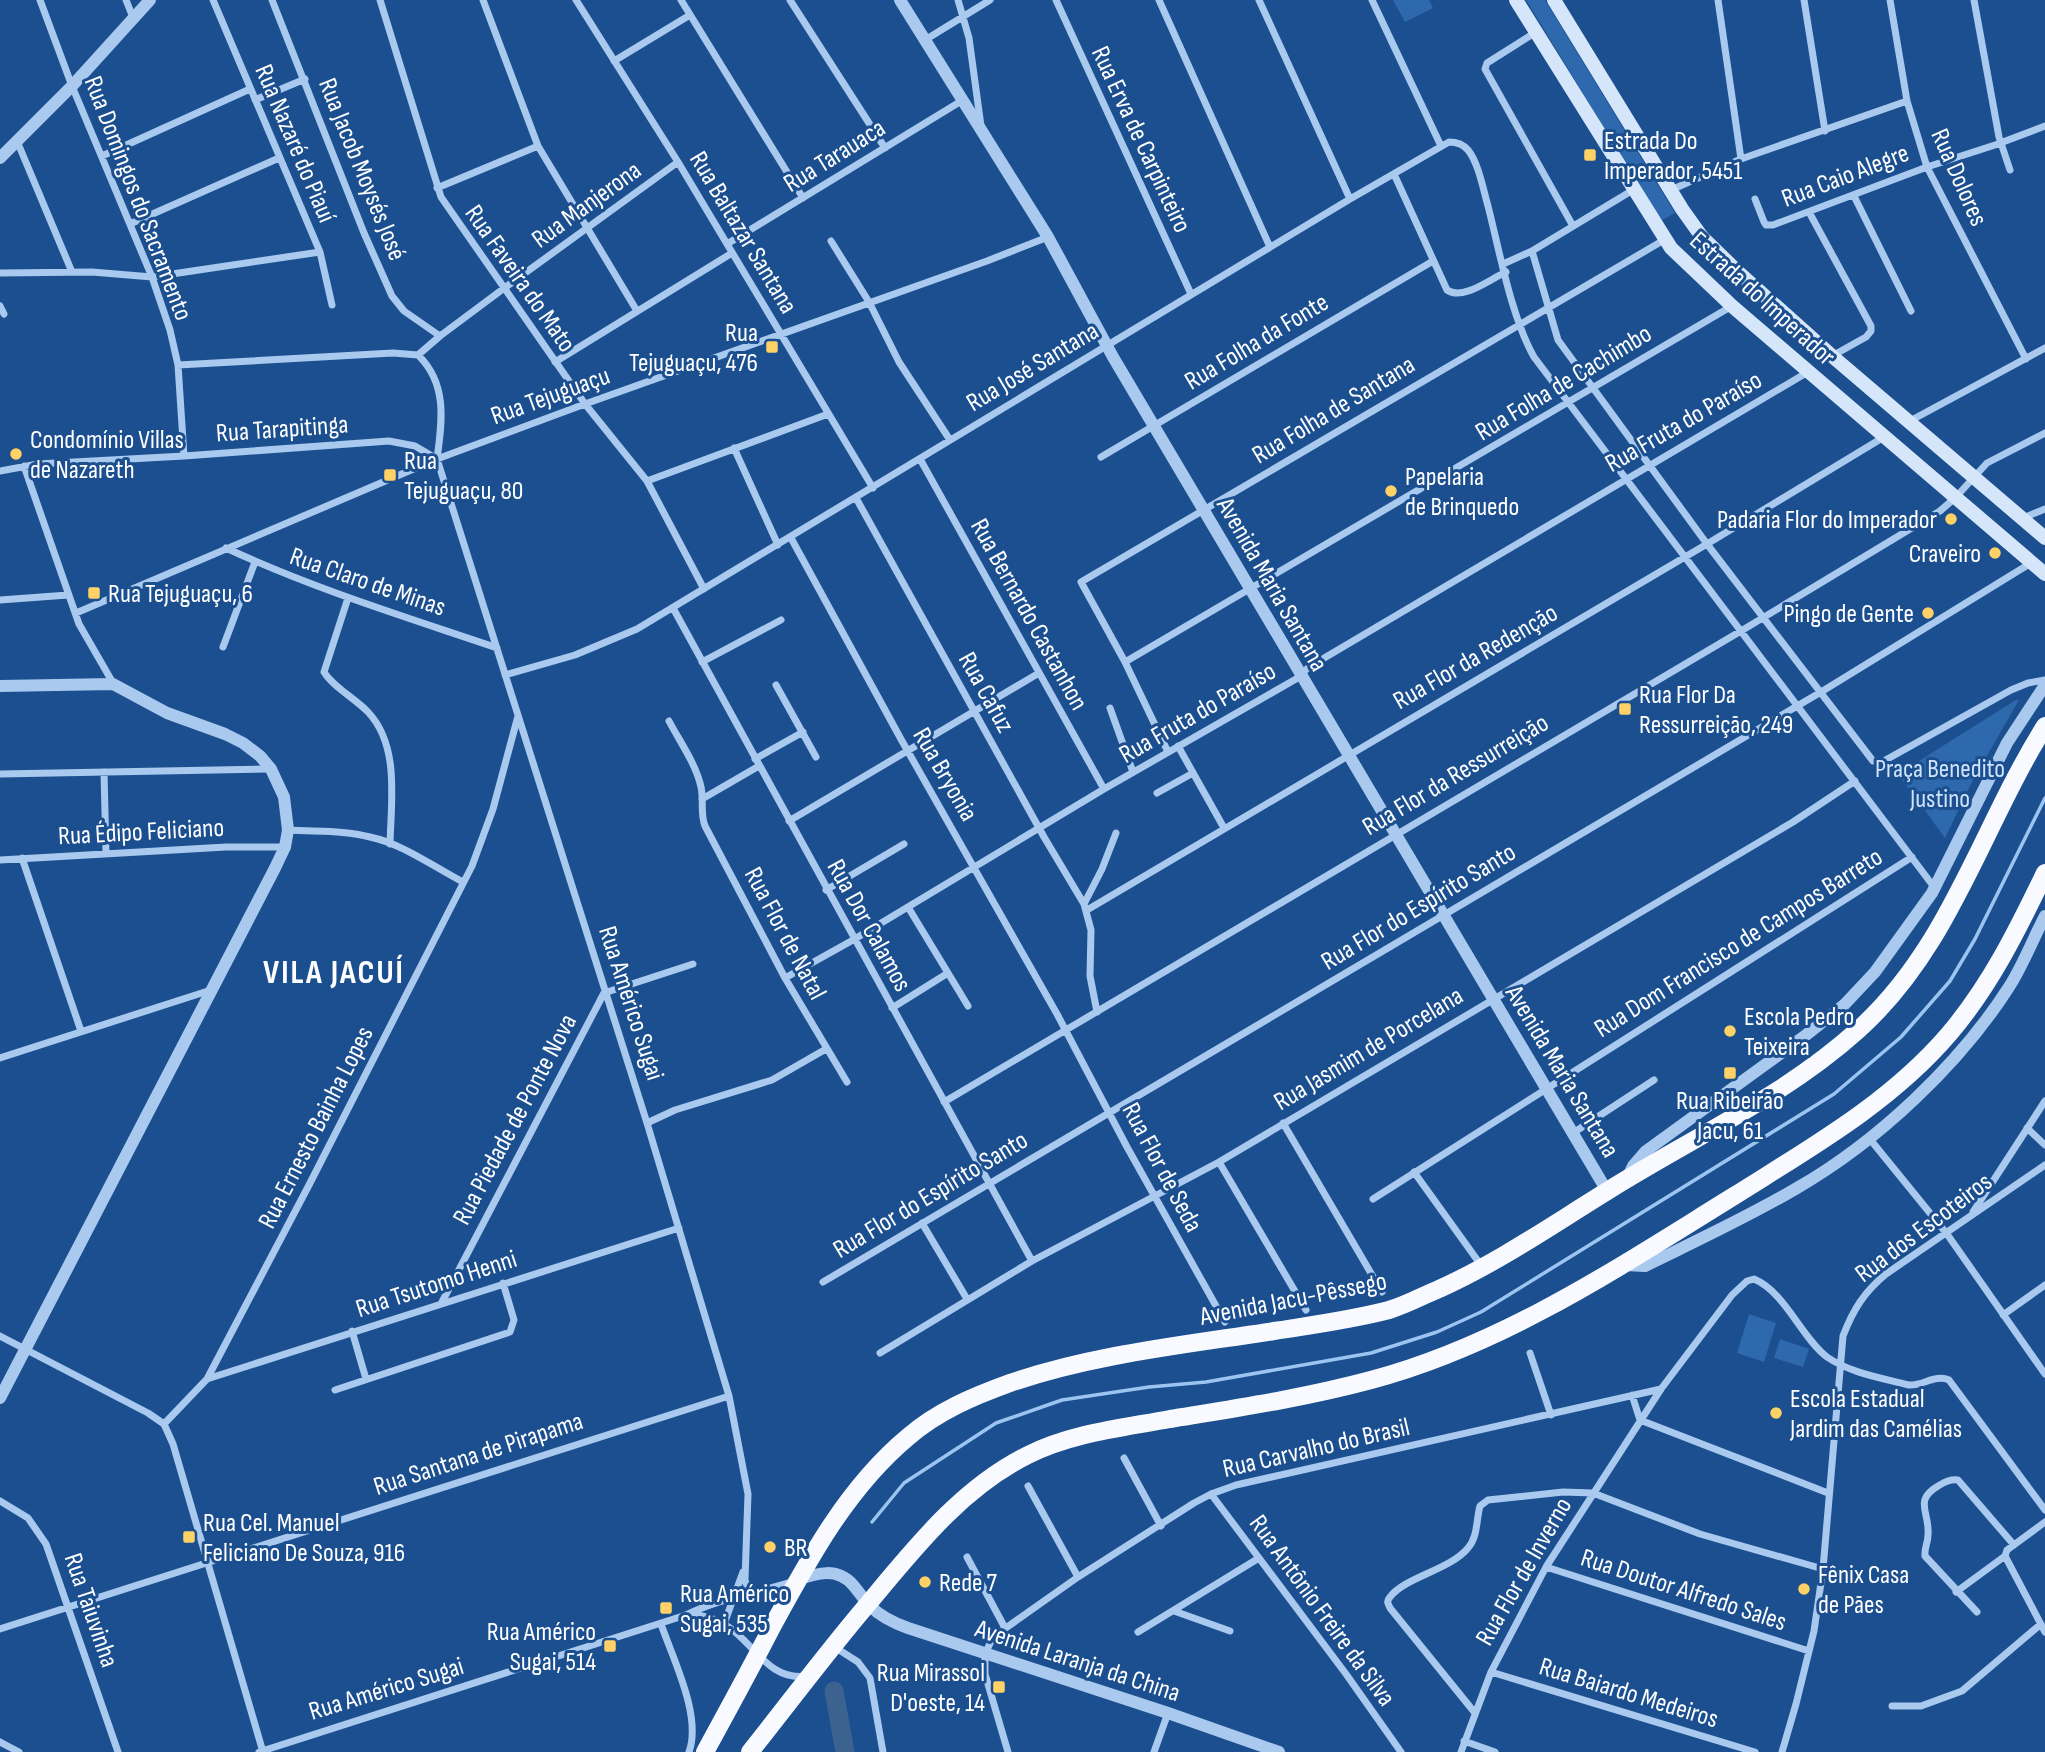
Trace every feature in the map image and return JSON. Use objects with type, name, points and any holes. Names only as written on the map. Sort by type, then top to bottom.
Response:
[{"type":"highway","name":"Avenida Jacu-Pêssego","points":[[705,1752],[797,1580],[838,1514],[876,1466],[910,1434],[943,1412],[979,1394],[1043,1371],[1107,1357],[1315,1325],[1392,1309],[1484,1268],[1780,1088],[1822,1059],[1883,1006],[1917,965],[1954,904],[2014,782],[2045,726]]},
{"type":"highway","points":[[750,1752],[908,1553],[951,1510],[997,1474],[1027,1455],[1068,1439],[1111,1429],[1304,1397],[1376,1379],[1453,1352],[1536,1313],[1625,1265],[1847,1124],[1916,1069],[1949,1034],[1980,993],[2006,950],[2045,873]]},
{"type":"main road","name":"Estrada do Imperador","points":[[1516,0],[1664,240],[1684,262],[1955,498],[2038,560],[2045,574]]},
{"type":"main road","name":"Estrada do Imperador","points":[[1554,0],[1702,237],[1832,356],[1908,422],[1976,475],[2045,538]]},
{"type":"street","name":"Rua Domingos do Sacramento","points":[[40,0],[72,86],[152,277],[178,365],[184,456]]},
{"type":"street","points":[[126,0],[134,20]]},
{"type":"street","points":[[0,158],[72,86],[150,0]]},
{"type":"street","name":"Rua Nazaré do Piauí","points":[[213,0],[320,252],[332,305]]},
{"type":"street","name":"Rua Jacob Moysés José","points":[[272,0],[364,233],[392,296],[404,311],[440,336]]},
{"type":"street","name":"Rua Faveira do Mato","points":[[380,0],[437,188],[447,208],[584,404],[647,481],[704,589]]},
{"type":"street","points":[[483,0],[538,145],[637,312]]},
{"type":"street","name":"Rua Baltazar Santana","points":[[576,0],[678,162],[873,488]]},
{"type":"street","points":[[681,0],[803,198]]},
{"type":"street","points":[[790,0],[885,148]]},
{"type":"street","name":"Avenida Maria Santana","points":[[900,0],[1048,237],[1107,345],[1300,675],[1608,1191]]},
{"type":"street","points":[[958,0],[964,16],[982,130]]},
{"type":"street","points":[[925,40],[990,0]]},
{"type":"street","name":"Rua Erva de Carpinteiro","points":[[1056,0],[1191,294]]},
{"type":"street","points":[[1158,0],[1270,247]]},
{"type":"street","points":[[1259,0],[1350,199]]},
{"type":"street","points":[[1372,0],[1441,146],[1456,142],[1467,149],[1472,157],[1520,324],[1534,357],[1935,888]]},
{"type":"street","points":[[1718,0],[1741,159]]},
{"type":"street","points":[[1804,0],[1825,131]]},
{"type":"street","name":"Rua Dolores","points":[[1890,0],[1907,102],[1927,167],[2026,359]]},
{"type":"street","points":[[1974,0],[2001,143],[2010,170]]},
{"type":"street","points":[[614,61],[690,15]]},
{"type":"street","points":[[1536,33],[1487,63],[1485,69],[1573,226]]},
{"type":"street","points":[[254,100],[305,79]]},
{"type":"street","points":[[102,156],[250,89]]},
{"type":"street","name":"Rua Tarauaca","points":[[727,244],[963,100]]},
{"type":"street","points":[[1671,190],[1741,159],[1907,102]]},
{"type":"street","name":"Rua Caio Alegre","points":[[1755,200],[1764,222],[1769,226],[2045,126]]},
{"type":"street","points":[[17,141],[72,272]]},
{"type":"street","points":[[437,188],[538,145]]},
{"type":"street","name":"Rua José Santana","points":[[505,675],[575,655],[619,638],[791,538],[1191,294],[1441,146]]},
{"type":"street","points":[[130,223],[279,158]]},
{"type":"street","name":"Rua Manjerona","points":[[418,355],[503,289],[678,162]]},
{"type":"street","points":[[1394,174],[1441,281],[1453,294],[1465,292],[1633,190]]},
{"type":"street","points":[[1854,196],[1911,311]]},
{"type":"street","points":[[1809,212],[1871,326],[1866,337],[1832,356]]},
{"type":"street","name":"Rua Tejuguaçu","points":[[76,613],[437,459],[1048,237]]},
{"type":"street","name":"Rua Folha de Santana","points":[[1168,752],[1125,662],[1080,582],[1664,240]]},
{"type":"street","points":[[831,241],[869,302],[899,362],[950,440]]},
{"type":"street","points":[[1532,251],[1559,340],[1707,544],[1873,761],[1879,763],[2011,690],[2028,683],[2045,682]]},
{"type":"street","points":[[0,273],[72,272],[152,277],[320,252]]},
{"type":"street","points":[[555,362],[732,253]]},
{"type":"street","name":"Rua Folha da Fonte","points":[[1101,457],[1433,261]]},
{"type":"street","name":"Rua Folha de Cachimbo","points":[[1125,662],[1732,306]]},
{"type":"street","points":[[1908,422],[2045,348]]},
{"type":"street","points":[[178,365],[393,352],[418,355],[433,374],[440,392],[443,411],[437,459]]},
{"type":"street","name":"Rua Fruta do Paraíso","points":[[785,978],[1300,675],[1309,667],[1650,463],[1808,372]]},
{"type":"street","points":[[647,481],[828,414]]},
{"type":"street","name":"Rua Flor da Ressurreição","points":[[944,1102],[1940,511],[1987,463],[2045,433]]},
{"type":"street","name":"Rua Flor da Redenção","points":[[1086,907],[1685,557],[1884,437]]},
{"type":"street","name":"Rua Tarapitinga","points":[[0,471],[24,466],[389,441],[415,446],[437,459]]},
{"type":"street","points":[[734,448],[778,545]]},
{"type":"street","name":"Rua Américo Sugai","points":[[437,459],[647,1123],[729,1396],[748,1494],[744,1569],[724,1624]]},
{"type":"street","name":"Rua Bernardo Castanhon","points":[[920,459],[1104,789]]},
{"type":"street","points":[[0,1398],[285,847],[288,830],[285,797],[271,769],[260,756],[225,734],[167,713],[114,684],[89,644],[68,595],[24,466]]},
{"type":"street","name":"Rua Cafuz","points":[[856,498],[1039,828],[1086,907]]},
{"type":"street","points":[[2022,519],[2045,509]]},
{"type":"street","name":"Rua Bryonia","points":[[791,538],[1066,1031]]},
{"type":"street","name":"Rua Claro de Minas","points":[[226,548],[348,598],[497,648]]},
{"type":"street","name":"Rua Flor do Espírito Santo","points":[[823,1282],[1445,916],[2038,560]]},
{"type":"street","points":[[223,647],[255,562]]},
{"type":"street","points":[[0,600],[68,595]]},
{"type":"street","points":[[348,598],[324,672],[330,680],[356,699],[384,735],[392,781],[390,844]]},
{"type":"street","name":"Rua Dor Calamos","points":[[673,607],[853,940],[1032,1261]]},
{"type":"street","points":[[702,662],[781,620]]},
{"type":"street","points":[[789,821],[1039,673]]},
{"type":"street","points":[[1627,1179],[1633,1166],[1646,1151],[1806,1035],[1844,1005],[1875,972],[1935,888],[2007,743],[2045,682]]},
{"type":"street","points":[[0,686],[114,684]]},
{"type":"street","points":[[776,685],[816,757]]},
{"type":"street","points":[[1110,708],[1133,772]]},
{"type":"street","name":"Rua Ernesto Bainha Lopes","points":[[164,1424],[207,1378],[316,1173],[463,882],[493,809],[518,716]]},
{"type":"street","name":"Rua Flor de Natal","points":[[668,721],[698,778],[705,826],[785,978],[847,1082]]},
{"type":"street","points":[[702,799],[803,732]]},
{"type":"street","points":[[1178,746],[1224,828]]},
{"type":"street","points":[[0,774],[271,769]]},
{"type":"street","points":[[104,772],[106,854]]},
{"type":"street","points":[[1157,793],[1193,773]]},
{"type":"street","name":"Rua Jasmim de Porcelana","points":[[1032,1261],[1219,1162],[1793,821],[1855,781]]},
{"type":"street","points":[[288,830],[352,833],[372,837],[463,882]]},
{"type":"street","points":[[1097,1012],[1090,976],[1091,930],[1086,907],[1116,832]]},
{"type":"street","points":[[827,890],[904,844]]},
{"type":"street","name":"Rua Édipo Feliciano","points":[[0,860],[226,847],[285,847]]},
{"type":"street","points":[[22,858],[81,1031]]},
{"type":"street","name":"Rua Dom Francisco de Campos Barreto","points":[[1373,1199],[1546,1087],[1912,858]]},
{"type":"street","points":[[908,907],[968,1006]]},
{"type":"street","points":[[1625,1265],[1645,1266],[1798,1188],[1869,1138],[1951,1061],[1982,1026],[2010,985],[2045,916]]},
{"type":"street","points":[[604,993],[693,964]]},
{"type":"street","points":[[891,1008],[948,973]]},
{"type":"street","points":[[0,1058],[211,990]]},
{"type":"street","name":"Rua Piedade de Ponte Nova","points":[[442,1302],[604,993]]},
{"type":"street","name":"Rua Flor de Seda","points":[[1066,1031],[1154,1198],[1225,1322]]},
{"type":"street","points":[[647,1123],[675,1110],[765,1083],[826,1049]]},
{"type":"street","points":[[1573,1133],[1654,1080]]},
{"type":"street","points":[[1971,1216],[2045,1101]]},
{"type":"street","points":[[1283,1124],[1382,1292]]},
{"type":"street","points":[[2027,1128],[2045,1145]]},
{"type":"street","points":[[1869,1138],[1947,1234],[2045,1374]]},
{"type":"street","points":[[1219,1162],[1306,1310]]},
{"type":"street","name":"Rua dos Escoteiros","points":[[1782,1752],[1809,1651],[1823,1569],[1843,1336],[1856,1304],[1886,1274],[2045,1165]]},
{"type":"street","points":[[1414,1172],[1484,1268]]},
{"type":"street","points":[[922,1223],[967,1299]]},
{"type":"street","name":"Rua Tsutomo Henni","points":[[207,1378],[679,1228]]},
{"type":"street","points":[[880,1353],[1032,1261]]},
{"type":"street","name":"Rua Flor de Inverno","points":[[1461,1752],[1491,1671],[1546,1567],[1661,1389],[1732,1295],[1747,1281],[1754,1279],[1770,1290],[1825,1355],[1840,1365]]},
{"type":"street","points":[[335,1390],[510,1332],[514,1320],[503,1283]]},
{"type":"street","points":[[2003,1315],[2045,1285]]},
{"type":"street","points":[[352,1331],[366,1379]]},
{"type":"street","points":[[0,1336],[123,1399],[164,1424],[173,1444],[261,1752]]},
{"type":"street","points":[[1530,1353],[1550,1415]]},
{"type":"street","points":[[1840,1365],[1909,1385],[1939,1378],[1949,1380],[2045,1510]]},
{"type":"street","name":"Rua Carvalho do Brasil","points":[[985,1654],[993,1637],[1005,1628],[1078,1577],[1211,1494],[1236,1485],[1661,1389]]},
{"type":"street","points":[[1632,1395],[1640,1420],[1828,1493]]},
{"type":"street","name":"Rua Santana de Pirapama","points":[[0,1629],[729,1396]]},
{"type":"street","points":[[1124,1458],[1161,1526]]},
{"type":"street","points":[[1977,1612],[1956,1592],[1924,1552],[1929,1532],[1924,1503],[1927,1493],[1950,1479],[1958,1480],[2014,1545]]},
{"type":"street","points":[[1028,1486],[1078,1577]]},
{"type":"street","points":[[1475,1713],[1390,1608],[1388,1602],[1390,1597],[1406,1586],[1467,1550],[1476,1533],[1480,1507],[1484,1502],[1563,1492],[1593,1493],[1700,1534],[1823,1569]]},
{"type":"street","name":"Rua Antônio Freire da Silva","points":[[1211,1494],[1401,1752]]},
{"type":"street","name":"Rua Taiuvinha","points":[[0,1501],[17,1510],[37,1529],[46,1544],[118,1752]]},
{"type":"street","points":[[1892,1706],[1921,1706],[1962,1691],[2043,1628],[2006,1556],[2007,1550],[2045,1522]]},
{"type":"street","points":[[1956,1592],[2006,1556]]},
{"type":"street","points":[[967,1557],[1005,1628]]},
{"type":"street","points":[[1138,1632],[1259,1558]]},
{"type":"street","name":"Rua Doutor Alfredo Sales","points":[[1546,1567],[1809,1651]]},
{"type":"street","points":[[744,1569],[747,1586],[758,1593]]},
{"type":"street","name":"Rua Américo Sugai","points":[[261,1752],[661,1624],[708,1605],[758,1593],[816,1574],[839,1573],[850,1581],[867,1604]]},
{"type":"street","name":"Avenida Laranja da China","points":[[867,1604],[891,1621],[1279,1752]]},
{"type":"street","points":[[1174,1611],[1230,1631]]},
{"type":"street","points":[[686,1615],[702,1615],[724,1624],[744,1638],[781,1674],[790,1677],[811,1675]]},
{"type":"street","points":[[661,1624],[690,1707],[693,1740],[689,1752]]},
{"type":"street","points":[[833,1646],[858,1662],[870,1678],[883,1752]]},
{"type":"street","points":[[985,1654],[985,1674],[1008,1752]]},
{"type":"street","name":"Rua Baiardo Medeiros","points":[[1491,1671],[1755,1752]]},
{"type":"street","points":[[1153,1752],[1168,1713]]},
{"type":"street","points":[[1464,1741],[1495,1752]]},
{"type":"street","points":[[0,1742],[19,1752]]},
{"type":"green space","points":[[1393,0],[1429,0],[1433,8],[1405,22]]},
{"type":"green space","points":[[1526,0],[1545,0],[1675,213],[1661,221]]},
{"type":"green space","name":"Praça Benedito Justino","points":[[2019,700],[1973,780],[1945,838],[1898,774]]},
{"type":"green space","points":[[1749,1314],[1776,1323],[1764,1362],[1737,1353]]},
{"type":"green space","points":[[1780,1339],[1809,1349],[1803,1367],[1774,1358]]},
{"type":"waterway","points":[[872,1522],[904,1483],[996,1423],[1062,1400],[1149,1387],[1206,1382],[1371,1353],[1437,1332],[1481,1312],[1834,1094],[1901,1037],[1950,981],[1975,939],[2045,798]]},
{"type":"waterway","points":[[834,1691],[845,1752]]},
{"type":"place","name":"Estrada Do Imperador, 5451","points":[[1590,155]]},
{"type":"place","name":"Rua Tejuguaçu, 476","points":[[772,347]]},
{"type":"place","name":"Condomínio Villas de Nazareth","points":[[16,454]]},
{"type":"place","name":"Rua Tejuguaçu, 80","points":[[390,475]]},
{"type":"place","name":"Papelaria de Brinquedo","points":[[1391,491]]},
{"type":"place","name":"Padaria Flor do Imperador","points":[[1951,519]]},
{"type":"place","name":"Craveiro","points":[[1995,553]]},
{"type":"place","name":"Rua Tejuguaçu, 6","points":[[94,593]]},
{"type":"place","name":"Pingo de Gente","points":[[1928,613]]},
{"type":"place","name":"Rua Flor Da Ressurreição, 249","points":[[1625,709]]},
{"type":"place","name":"Escola Pedro Teixeira","points":[[1730,1031]]},
{"type":"place","name":"Rua Ribeirão Jacu, 61","points":[[1730,1073]]},
{"type":"place","name":"Escola Estadual Jardim das Camélias","points":[[1776,1413]]},
{"type":"place","name":"Rua Cel. Manuel Feliciano De Souza, 916","points":[[189,1537]]},
{"type":"place","name":"BR","points":[[770,1547]]},
{"type":"place","name":"Rede 7","points":[[925,1582]]},
{"type":"place","name":"Fênix Casa de Pães","points":[[1804,1589]]},
{"type":"place","name":"Rua Américo Sugai, 535","points":[[666,1608]]},
{"type":"place","name":"Rua Américo Sugai, 514","points":[[610,1646]]},
{"type":"place","name":"Rua Mirassol D'oeste, 14","points":[[999,1687]]},
{"type":"district","name":"VILA JACUÍ","points":[[334,971]]}]
